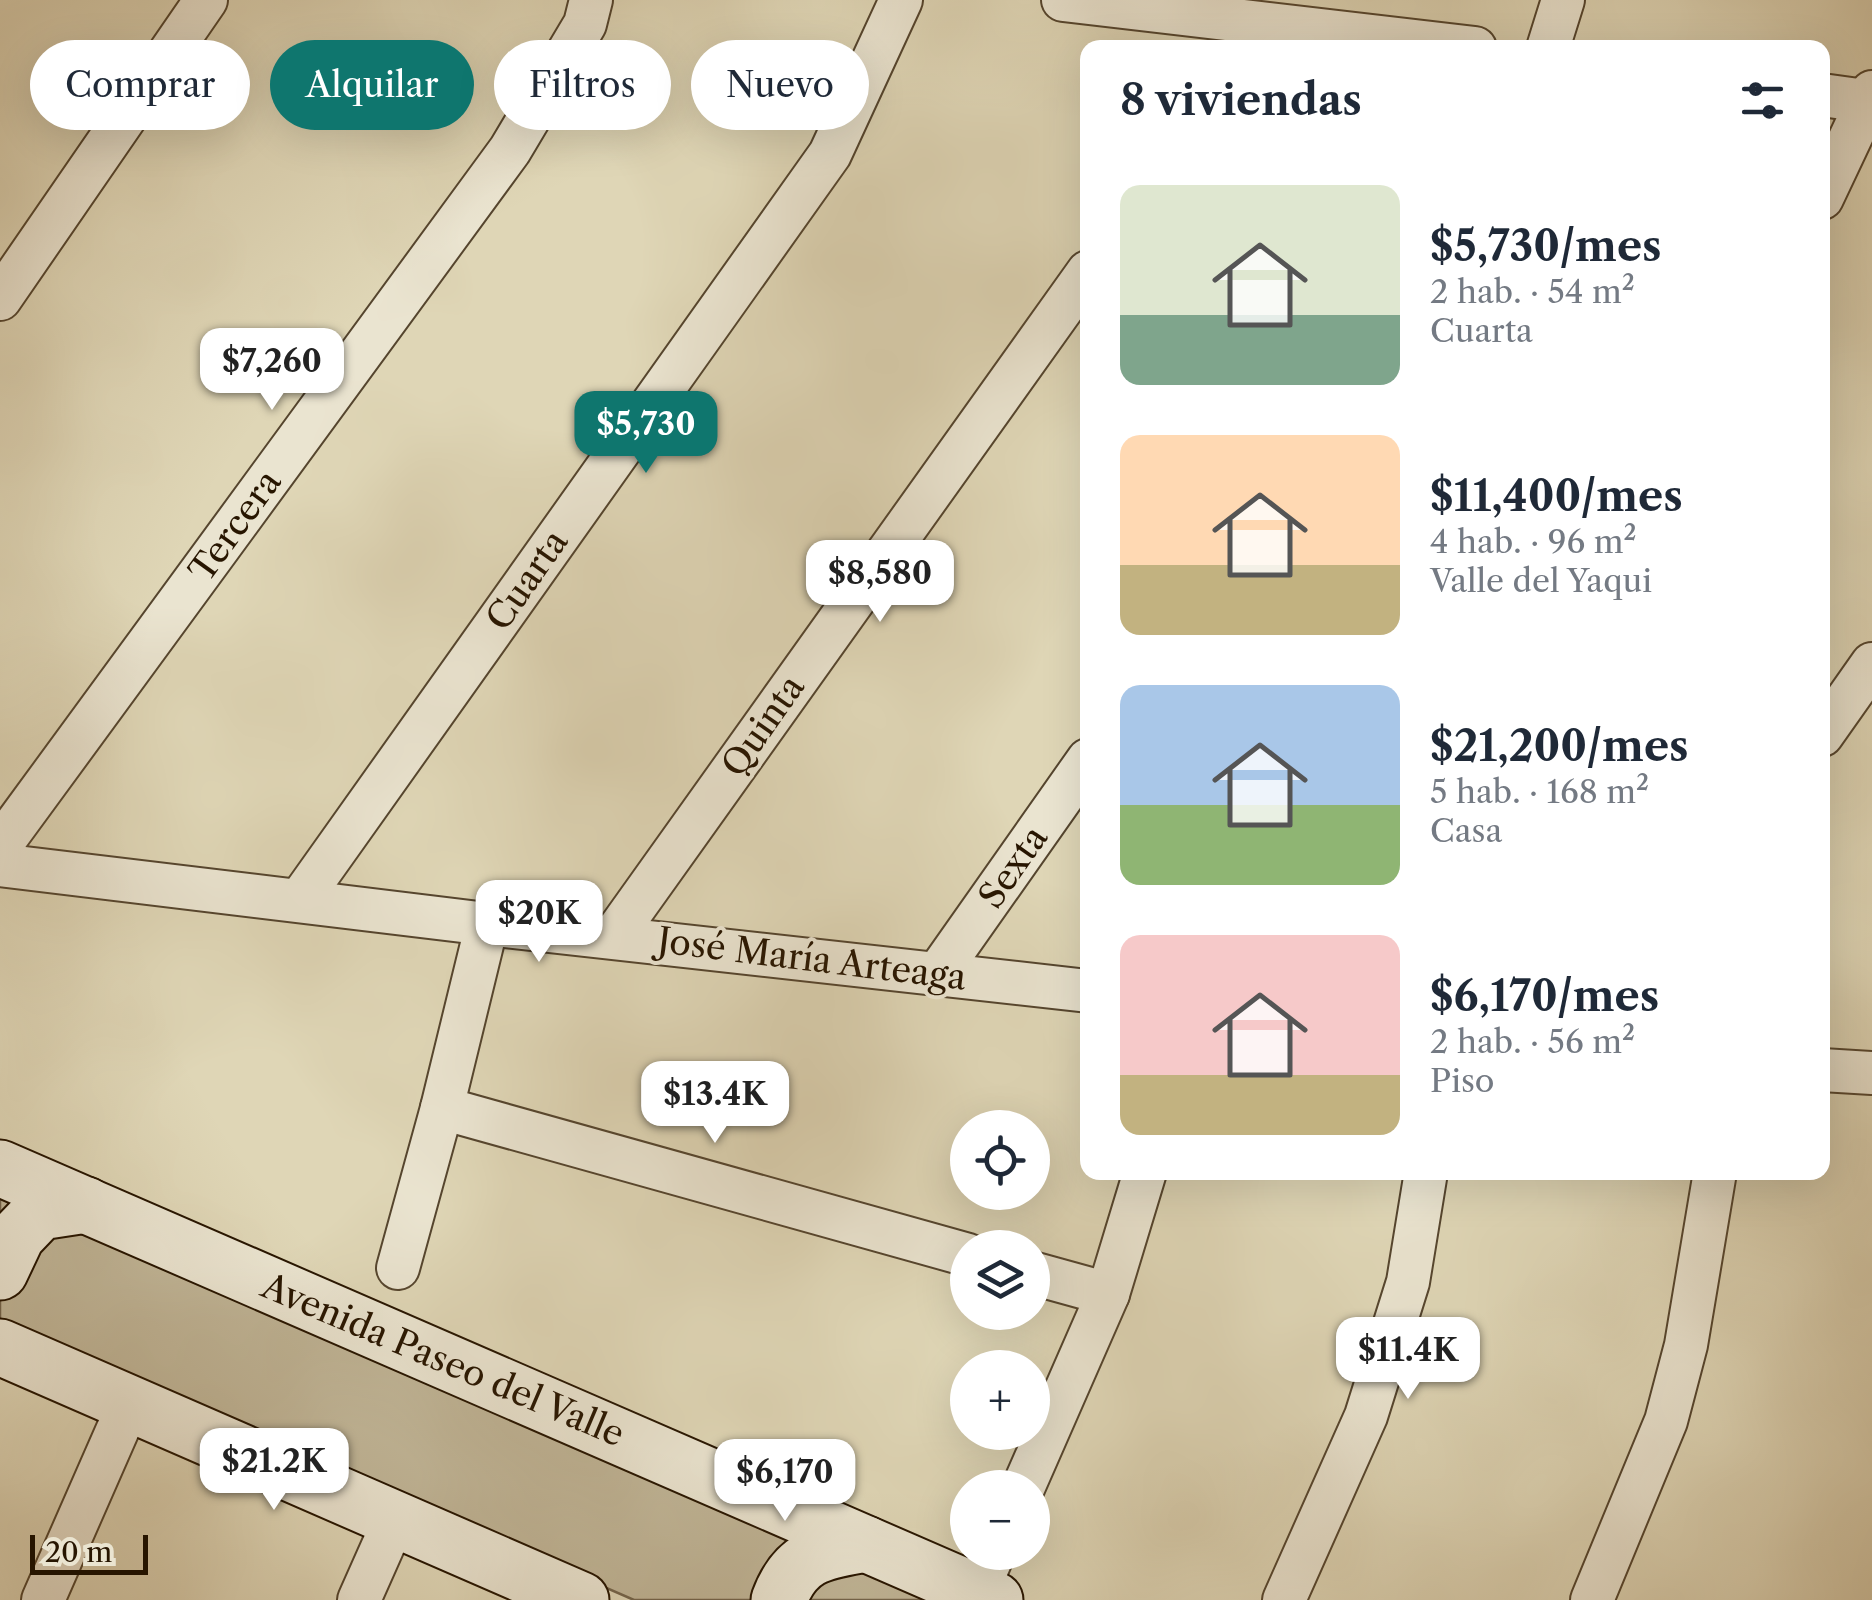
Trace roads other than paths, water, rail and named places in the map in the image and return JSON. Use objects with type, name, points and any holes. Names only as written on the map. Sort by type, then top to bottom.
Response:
[{"type":"street","points":[[0,299],[206,0]]},
{"type":"street","name":"Tercera","points":[[0,846],[510,150],[585,24],[591,0]]},
{"type":"street","name":"Cuarta","points":[[300,900],[830,154],[901,0]]},
{"type":"street","points":[[1063,0],[1401,40]]},
{"type":"street","points":[[1551,40],[1564,0]]},
{"type":"street","points":[[1830,95],[1871,98],[1830,182]]},
{"type":"street","name":"Quinta","points":[[614,936],[1080,283]]},
{"type":"street","points":[[1830,724],[1872,664]]},
{"type":"street","name":"Sexta","points":[[938,974],[1080,771]]},
{"type":"street","name":"José María Arteaga","points":[[0,865],[1080,990]]},
{"type":"street","points":[[398,1268],[487,924]]},
{"type":"street","points":[[1830,1070],[1872,1073]]},
{"type":"street","points":[[442,1108],[950,1250]]},
{"type":"street","name":"Avenida Paseo del Valle","points":[[0,1168],[866,1544],[989,1581]]},
{"type":"street","points":[[1030,1470],[1108,1294],[1143,1180]]},
{"type":"street","points":[[1284,1600],[1366,1416],[1408,1282],[1425,1180]]},
{"type":"street","points":[[1592,1600],[1666,1421],[1686,1344],[1714,1180]]},
{"type":"street","points":[[0,1272],[17,1236],[40,1212],[86,1206]]},
{"type":"street","points":[[1050,1278],[1108,1294]]},
{"type":"street","points":[[0,1348],[581,1600]]},
{"type":"street","points":[[44,1600],[129,1404]]},
{"type":"street","points":[[359,1600],[395,1519]]},
{"type":"street","points":[[780,1600],[792,1574],[817,1553],[866,1544]]}]
